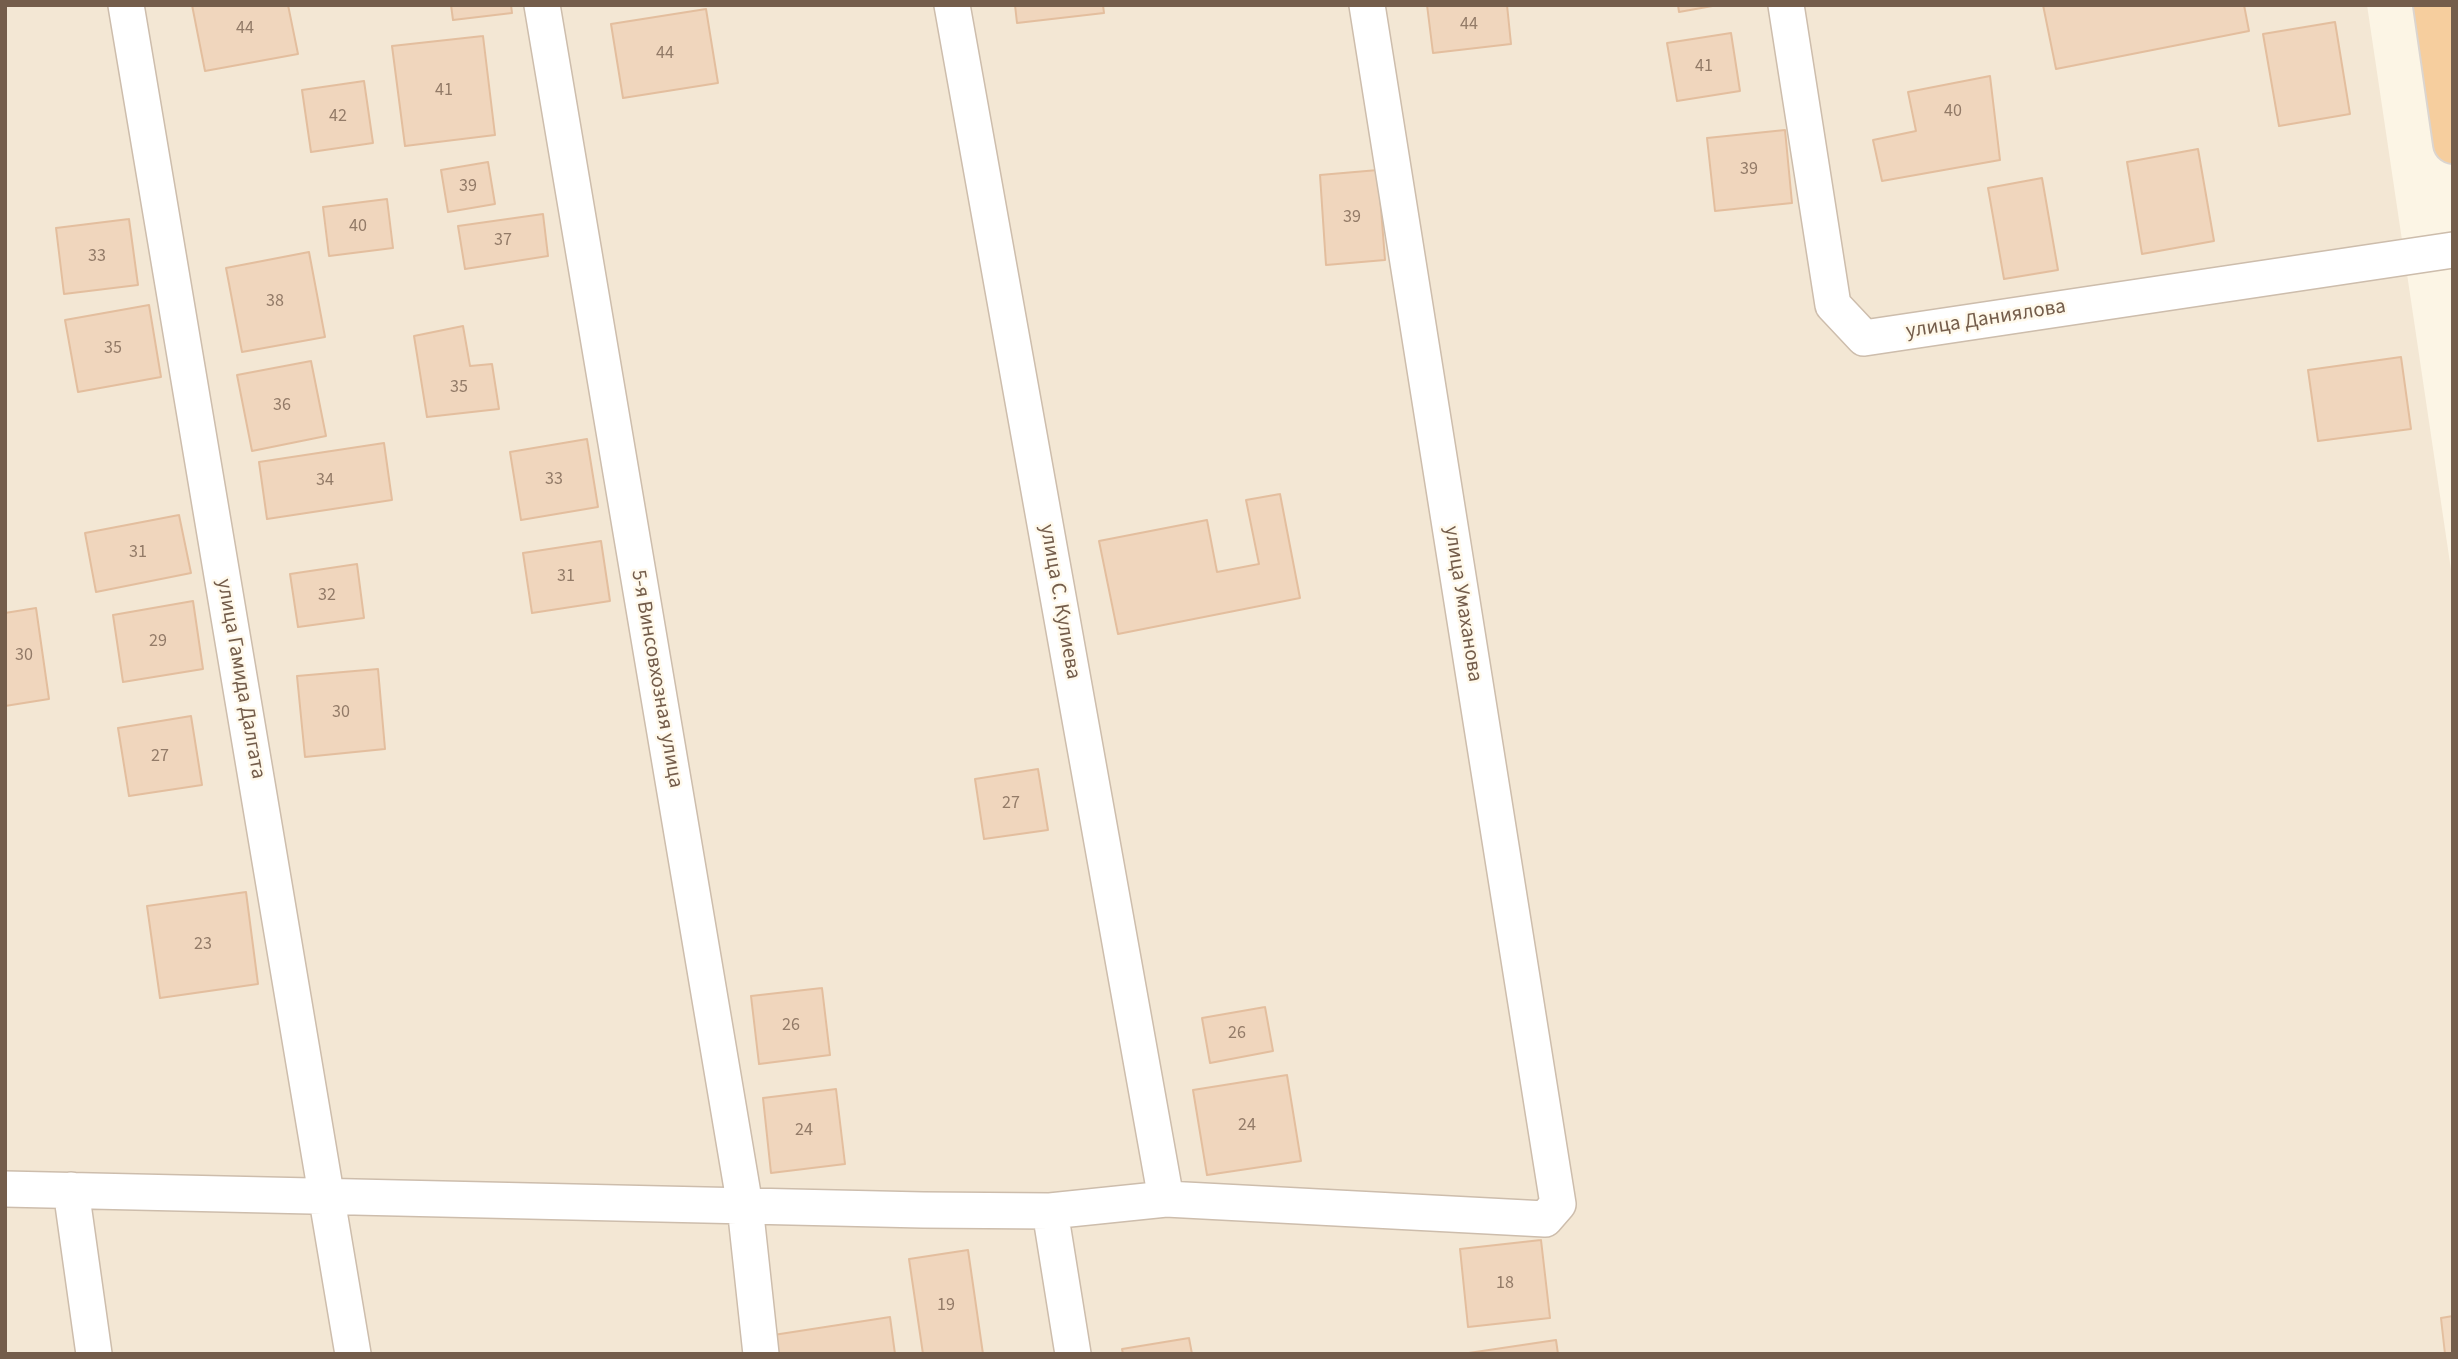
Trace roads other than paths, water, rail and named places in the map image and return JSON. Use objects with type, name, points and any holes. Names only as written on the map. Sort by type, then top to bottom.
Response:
[{"type":"highway","points":[[2433,5],[2453,144]]},
{"type":"street","name":"улица Гамида Далгата","points":[[126,5],[354,1354]]},
{"type":"street","name":"5-я Винсовхозная улица","points":[[542,5],[745,1206],[761,1354]]},
{"type":"street","name":"улица С. Кулиева","points":[[951,5],[1166,1199]]},
{"type":"street","name":"улица Умаханова","points":[[1166,1199],[1545,1219],[1558,1204],[1367,5]]},
{"type":"street","name":"улица Даниялова","points":[[1786,5],[1833,304],[1864,338],[2453,250]]},
{"type":"street","points":[[5,1189],[1050,1211],[1166,1199]]},
{"type":"street","points":[[71,1190],[94,1354]]},
{"type":"street","points":[[1050,1211],[1073,1354]]}]
